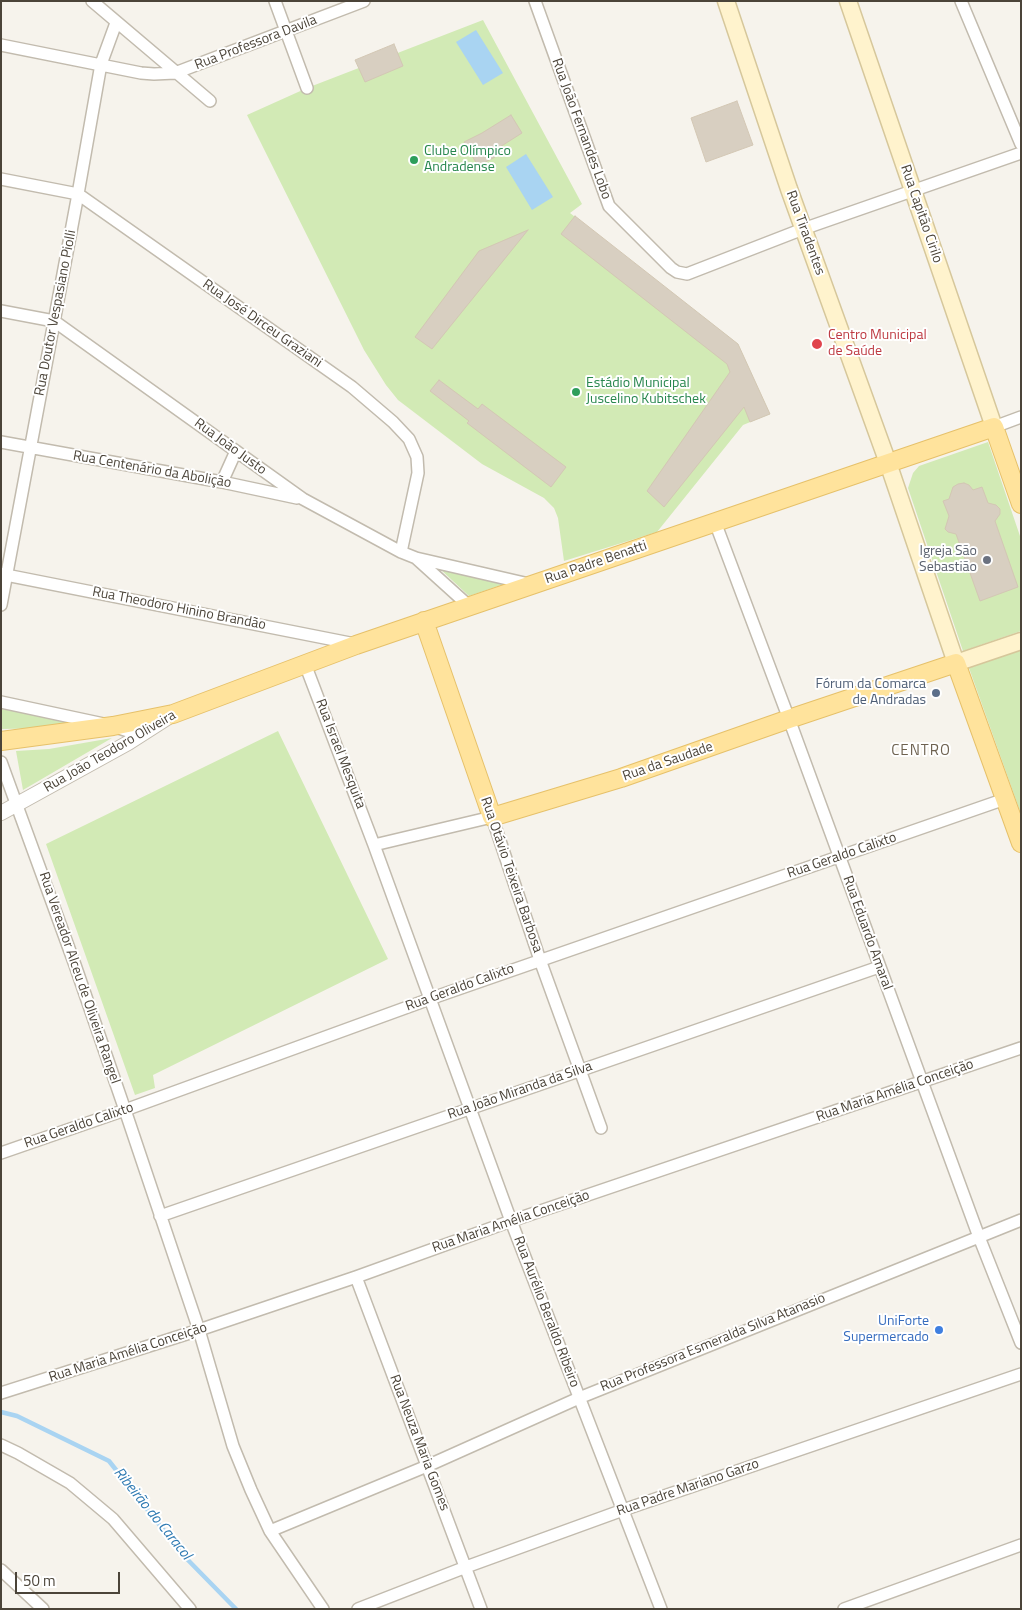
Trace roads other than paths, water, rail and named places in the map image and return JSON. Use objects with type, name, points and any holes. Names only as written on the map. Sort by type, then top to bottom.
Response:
[{"type":"main road","name":"Rua Tiradentes","points":[[726,1],[956,662]]},
{"type":"main road","name":"Rua Capitão Cirilo","points":[[848,1],[994,427]]},
{"type":"main road","name":"Rua Padre Benatti","points":[[305,664],[424,621],[994,427]]},
{"type":"main road","points":[[994,427],[1021,504]]},
{"type":"main road","name":"Rua Otávio Teixeira Barbosa","points":[[424,621],[492,817]]},
{"type":"main road","points":[[1021,640],[956,662],[1021,843]]},
{"type":"main road","name":"Rua da Saudade","points":[[492,817],[621,778],[956,662]]},
{"type":"main road","name":"Rua João Teodoro Oliveira","points":[[173,714],[305,664]]},
{"type":"main road","points":[[1,741],[114,726],[173,714]]},
{"type":"street","points":[[92,1],[210,101]]},
{"type":"street","points":[[275,1],[285,32],[308,88]]},
{"type":"street","name":"Rua Professora Davila","points":[[1,45],[148,74],[175,73],[364,1]]},
{"type":"street","name":"Rua João Fernandes Lobo","points":[[535,1],[609,206],[670,268],[687,274],[804,228]]},
{"type":"street","points":[[961,1],[1021,144]]},
{"type":"street","name":"Rua Doutor Vespasiano Piolli","points":[[1,605],[4,574],[30,448],[101,64],[116,23]]},
{"type":"street","points":[[804,228],[1021,153]]},
{"type":"street","name":"Rua José Dirceu Graziani","points":[[1,179],[78,194],[352,386],[393,422],[409,439],[417,457],[418,473],[401,552]]},
{"type":"street","points":[[1,311],[54,321]]},
{"type":"street","name":"Rua João Justo","points":[[54,321],[303,499],[401,552],[416,558]]},
{"type":"street","points":[[994,427],[1021,417]]},
{"type":"street","name":"Rua Centenário da Abolição","points":[[1,442],[222,482],[303,499]]},
{"type":"street","points":[[222,482],[236,451]]},
{"type":"street","name":"Rua Eduardo Amaral","points":[[715,522],[790,719],[979,1237],[1021,1343]]},
{"type":"street","points":[[416,558],[533,585]]},
{"type":"street","points":[[416,558],[469,606]]},
{"type":"street","name":"Rua Theodoro Hinino Brandão","points":[[4,574],[356,645]]},
{"type":"street","name":"Rua Israel Mesquita","points":[[305,664],[374,845]]},
{"type":"street","points":[[1,702],[114,726],[140,735]]},
{"type":"street","name":"Rua João Teodoro Oliveira","points":[[1,813],[128,743],[173,714]]},
{"type":"street","name":"Rua Vereador Alceu de Oliveira Rangel","points":[[1,762],[18,804],[200,1330],[233,1446],[250,1490],[270,1531],[323,1609]]},
{"type":"street","name":"Rua Geraldo Calixto","points":[[2,1149],[125,1110],[429,999],[1005,799]]},
{"type":"street","name":"Rua da Saudade","points":[[374,845],[492,817]]},
{"type":"street","name":"Rua Otávio Teixeira Barbosa","points":[[492,817],[540,960],[601,1128]]},
{"type":"street","name":"Rua Aurélio Beraldo Ribeiro","points":[[374,845],[511,1221],[661,1609]]},
{"type":"street","name":"Rua João Miranda da Silva","points":[[160,1216],[879,967]]},
{"type":"street","name":"Rua Maria Amélia Conceição","points":[[1,1393],[200,1330],[356,1277],[511,1221],[1021,1048]]},
{"type":"street","name":"Rua Professora Esmeralda Silva Atanasio","points":[[270,1531],[427,1466],[579,1398],[1021,1220]]},
{"type":"street","name":"Rua Neuza Maria Gomes","points":[[356,1277],[481,1609]]},
{"type":"street","name":"Rua Padre Mariano Garzo","points":[[358,1609],[466,1567],[623,1510],[1021,1374]]},
{"type":"street","points":[[1,1445],[70,1483],[113,1518],[190,1609]]},
{"type":"street","points":[[844,1609],[1021,1545]]},
{"type":"street","points":[[1,1570],[43,1609]]},
{"type":"water","points":[[476,30],[503,73],[483,85],[456,42]]},
{"type":"water","points":[[526,154],[553,197],[532,210],[506,167]]},
{"type":"waterway","name":"Ribeirão do Caracol","points":[[1,1412],[17,1416],[109,1461],[185,1557],[236,1609]]},
{"type":"place","name":"Clube Olímpico Andradense","points":[[414,160]]},
{"type":"place","name":"Centro Municipal de Saúde","points":[[817,344]]},
{"type":"place","name":"Estádio Municipal Juscelino Kubitschek","points":[[576,392]]},
{"type":"place","name":"Igreja São Sebastião","points":[[987,560]]},
{"type":"place","name":"Fórum da Comarca de Andradas","points":[[936,693]]},
{"type":"place","name":"UniForte Supermercado","points":[[939,1330]]},
{"type":"district","name":"CENTRO","points":[[921,751]]}]
